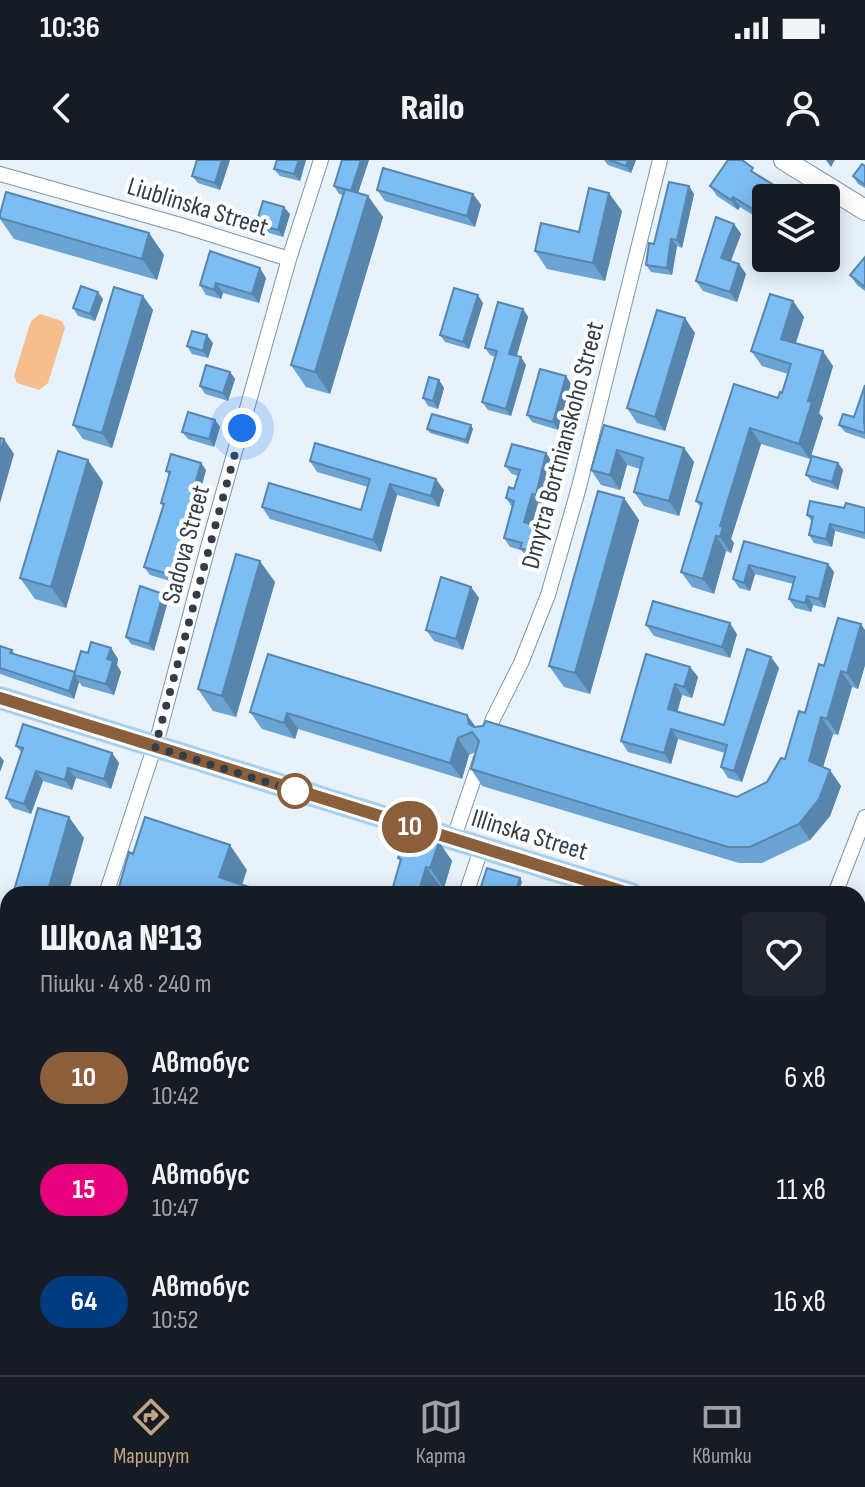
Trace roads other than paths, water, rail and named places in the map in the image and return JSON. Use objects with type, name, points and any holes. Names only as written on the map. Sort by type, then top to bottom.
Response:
[{"type":"main road","name":"Illinska Street","points":[[0,698],[604,886]]},
{"type":"street","name":"Sadova Street","points":[[109,886],[155,747],[289,259],[321,160]]},
{"type":"street","name":"Dmytra Bortnianskoho Street","points":[[488,734],[548,595],[579,487],[660,160]]},
{"type":"street","points":[[784,160],[865,210]]},
{"type":"street","name":"Liublinska Street","points":[[0,174],[289,259]]},
{"type":"street","points":[[453,840],[481,758]]},
{"type":"street","points":[[838,886],[865,817]]},
{"type":"street","points":[[469,886],[481,849]]}]
